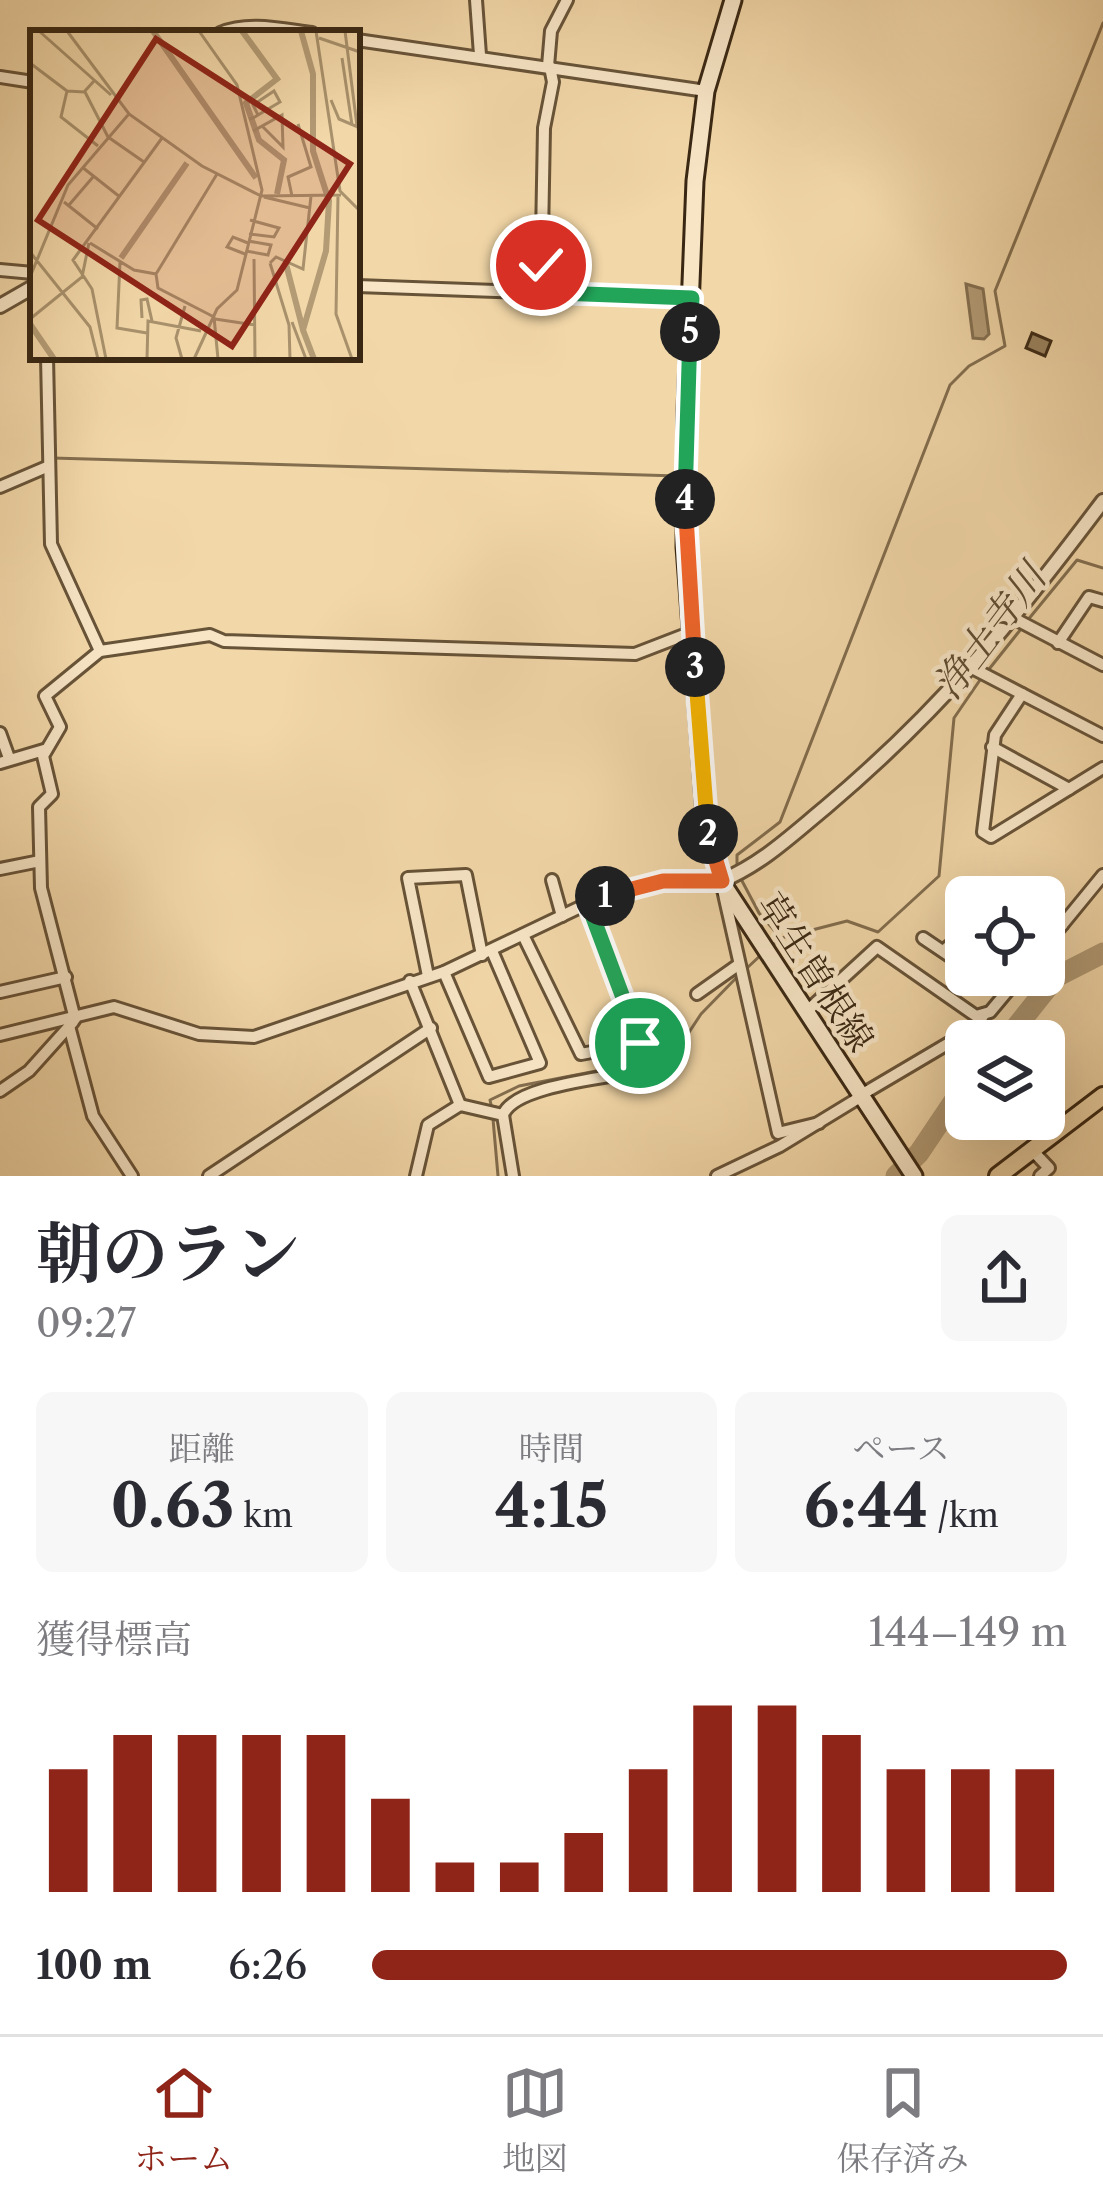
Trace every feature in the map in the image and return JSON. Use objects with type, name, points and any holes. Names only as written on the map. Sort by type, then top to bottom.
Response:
[{"type":"main road","name":"草生曽根線","points":[[734,0],[706,91],[695,181],[685,487],[704,815],[722,881],[914,1176]]},
{"type":"main road","points":[[998,1176],[1103,1096]]},
{"type":"street","points":[[476,0],[480,56]]},
{"type":"street","points":[[541,292],[544,128],[554,82],[549,67],[551,31],[567,0]]},
{"type":"street","points":[[232,30],[248,26],[285,30]]},
{"type":"street","points":[[360,40],[706,91]]},
{"type":"street","points":[[0,77],[30,82]]},
{"type":"street","points":[[0,270],[30,273]]},
{"type":"street","points":[[360,286],[692,298]]},
{"type":"street","points":[[0,306],[30,289]]},
{"type":"street","points":[[47,360],[51,544],[100,651]]},
{"type":"street","points":[[0,487],[49,466]]},
{"type":"street","points":[[0,1035],[72,1023],[122,1008],[199,1034],[240,1040],[444,972],[634,886],[722,881],[772,853],[901,743],[974,669],[1103,501]]},
{"type":"street","points":[[1058,643],[1089,597],[1103,601]]},
{"type":"street","points":[[1015,619],[1103,665]]},
{"type":"street","points":[[0,733],[5,760],[44,750],[60,730],[46,692],[100,651],[210,634],[224,640],[635,654],[693,632]]},
{"type":"street","points":[[974,669],[1103,736]]},
{"type":"street","points":[[1022,694],[992,747],[982,832],[991,837],[1103,769]]},
{"type":"street","points":[[992,747],[1070,789]]},
{"type":"street","points":[[44,750],[52,794],[39,807],[41,888],[66,977],[93,1116],[132,1176]]},
{"type":"street","points":[[0,869],[40,861]]},
{"type":"street","points":[[428,976],[408,878],[466,875],[487,953],[540,1063],[489,1077],[444,972]]},
{"type":"street","points":[[1065,921],[1103,875]]},
{"type":"street","points":[[551,880],[562,916]]},
{"type":"street","points":[[722,881],[778,1133],[819,1123]]},
{"type":"street","points":[[523,935],[581,1054],[632,1048],[640,1043],[588,904]]},
{"type":"street","points":[[923,938],[943,951]]},
{"type":"street","points":[[806,1012],[877,946],[982,1016]]},
{"type":"street","points":[[697,994],[738,966]]},
{"type":"street","points":[[0,992],[66,977]]},
{"type":"street","points":[[410,981],[460,1105]]},
{"type":"street","points":[[717,1176],[819,1123],[971,1030],[1002,996]]},
{"type":"street","points":[[0,1091],[29,1070],[72,1023]]},
{"type":"street","points":[[209,1176],[431,1028]]},
{"type":"street","points":[[513,1176],[502,1114],[510,1102],[530,1093],[662,1066]]},
{"type":"street","points":[[416,1176],[428,1125],[460,1105],[502,1114]]},
{"type":"street","points":[[1033,1150],[1048,1168],[1040,1176]]},
{"type":"shaded area","points":[[966,284],[983,289],[989,334],[984,339],[973,338]]},
{"type":"building","points":[[1032,333],[1051,341],[1045,356],[1026,348]]},
{"type":"waterway","points":[[737,870],[737,855],[780,822],[950,385],[969,366],[1005,346],[995,291],[1103,23]]},
{"type":"waterway","points":[[52,458],[678,476]]},
{"type":"waterway","points":[[3,480],[43,462]]},
{"type":"waterway","name":"浄土寺川","points":[[1027,621],[1077,560],[1103,568]]},
{"type":"waterway","name":"浄土寺川","points":[[986,673],[1021,629]]},
{"type":"waterway","name":"浄土寺川","points":[[769,948],[781,938],[847,921],[878,932],[939,876],[954,718],[980,680]]},
{"type":"waterway","points":[[741,879],[759,913],[781,938]]},
{"type":"waterway","points":[[1022,1020],[1056,977],[1103,953]]},
{"type":"waterway","name":"浄土寺川","points":[[747,968],[762,954]]},
{"type":"waterway","name":"浄土寺川","points":[[492,1109],[490,1100],[519,1086],[648,1061],[678,1049],[701,1014],[740,974]]},
{"type":"waterway","points":[[896,1176],[919,1153],[945,1114]]},
{"type":"waterway","name":"浄土寺川","points":[[493,1119],[498,1176]]},
{"type":"route","points":[[541,265],[541,292],[692,298],[686,547],[704,815],[722,881],[663,881],[614,891],[588,904],[640,1043]]}]
